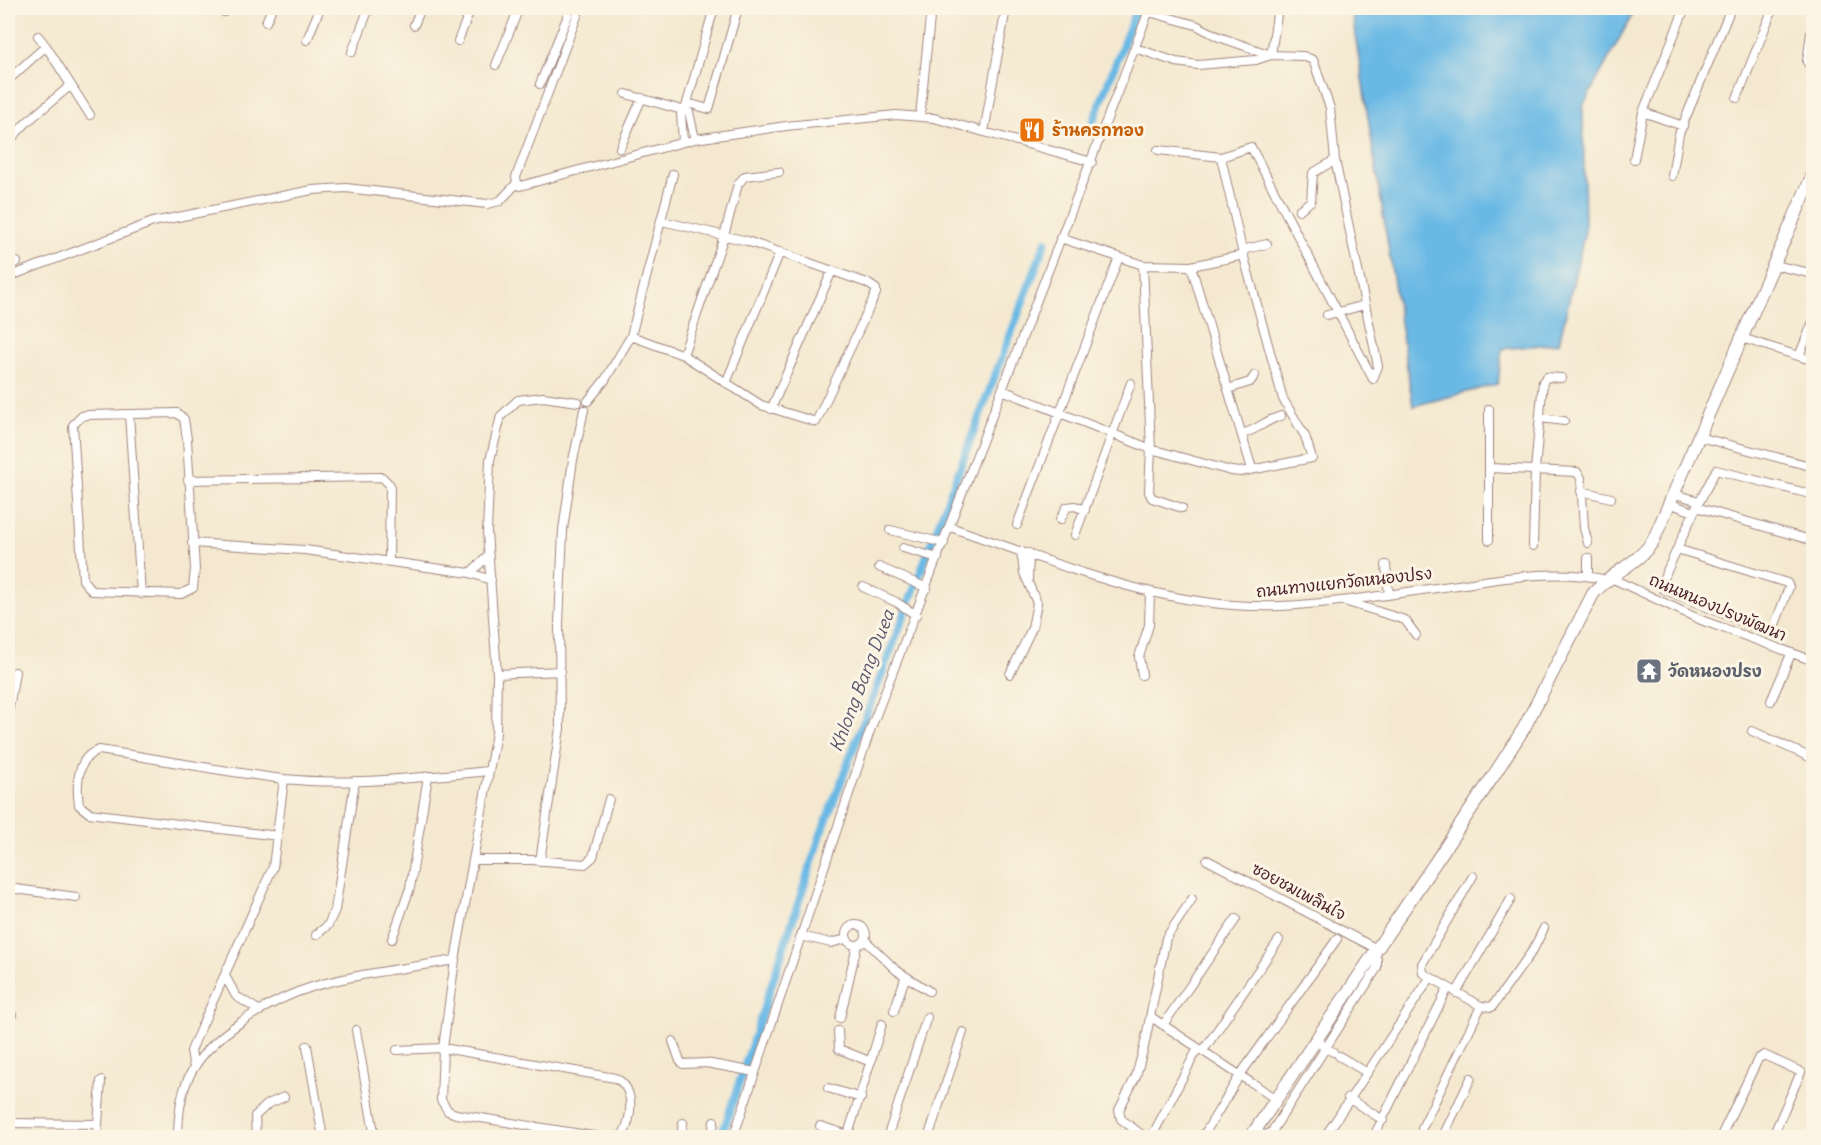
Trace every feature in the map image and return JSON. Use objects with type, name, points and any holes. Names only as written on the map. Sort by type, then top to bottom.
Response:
[{"type":"street","points":[[266,22],[272,8]]},
{"type":"street","points":[[307,40],[320,8]]},
{"type":"street","points":[[351,52],[369,8]]},
{"type":"street","points":[[414,25],[421,8]]},
{"type":"street","points":[[458,41],[471,8]]},
{"type":"street","points":[[495,65],[519,8]]},
{"type":"street","points":[[540,84],[571,8]]},
{"type":"street","points":[[517,183],[516,177],[580,8]]},
{"type":"street","points":[[683,141],[680,120],[714,8]]},
{"type":"street","points":[[626,94],[709,109],[738,8]]},
{"type":"street","points":[[920,116],[931,8]]},
{"type":"street","points":[[984,132],[1006,8]]},
{"type":"street","points":[[1271,55],[1278,8]]},
{"type":"street","points":[[1634,159],[1643,112],[1685,8]]},
{"type":"street","points":[[1672,176],[1683,126],[1731,8]]},
{"type":"street","points":[[1737,98],[1773,8]]},
{"type":"street","points":[[733,1137],[748,1071],[801,936],[920,586],[938,541],[950,527],[1150,10],[1196,25],[1219,37],[1271,55],[1303,56],[1313,60],[1330,108],[1335,160],[1378,366],[1373,379],[1251,147],[1221,157],[1158,150]]},
{"type":"street","points":[[1811,33],[1807,62],[1814,71]]},
{"type":"street","points":[[38,36],[90,115]]},
{"type":"street","points":[[8,80],[46,46]]},
{"type":"street","points":[[1135,48],[1176,62],[1198,65],[1256,60],[1271,55]]},
{"type":"street","points":[[8,142],[27,122],[71,85]]},
{"type":"street","points":[[620,148],[642,98]]},
{"type":"street","points":[[686,106],[692,118],[695,139]]},
{"type":"street","points":[[1643,112],[1683,126]]},
{"type":"street","points":[[517,183],[525,186],[683,141],[797,125],[896,115],[920,116],[1092,162]]},
{"type":"street","points":[[1002,390],[1151,449],[1231,471],[1308,460],[1312,455],[1283,399],[1243,252],[1221,157]]},
{"type":"street","points":[[1299,210],[1311,201],[1313,173],[1335,160]]},
{"type":"street","points":[[683,355],[724,236],[740,180],[744,176],[779,172]]},
{"type":"street","points":[[1328,1049],[1272,1097],[1252,1135],[1272,1133],[1328,1049],[1374,953],[1524,728],[1593,594],[1647,549],[1673,499],[1814,172]]},
{"type":"street","points":[[540,861],[556,767],[561,671],[559,624],[563,530],[571,471],[584,410],[589,405],[588,401],[605,380],[631,336],[673,174]]},
{"type":"street","points":[[8,277],[58,260],[126,230],[266,198],[328,188],[487,204],[500,201],[517,183]]},
{"type":"street","points":[[631,336],[683,355],[771,409],[811,422],[818,419],[875,298],[876,289],[873,286],[780,252],[662,221]]},
{"type":"street","points":[[1060,238],[1143,265],[1191,266],[1267,244]]},
{"type":"street","points":[[726,383],[780,252]]},
{"type":"street","points":[[1017,525],[1119,257]]},
{"type":"street","points":[[8,266],[17,262]]},
{"type":"street","points":[[1143,265],[1151,449],[1149,492],[1152,498],[1182,508]]},
{"type":"street","points":[[1774,265],[1814,274]]},
{"type":"street","points":[[1191,266],[1252,469]]},
{"type":"street","points":[[771,409],[832,271]]},
{"type":"street","points":[[1327,315],[1365,305]]},
{"type":"street","points":[[1799,356],[1813,322]]},
{"type":"street","points":[[1742,338],[1814,361]]},
{"type":"street","points":[[1228,389],[1250,382],[1255,375]]},
{"type":"street","points":[[1533,546],[1535,470],[1544,379],[1562,378]]},
{"type":"street","points":[[1075,536],[1131,383]]},
{"type":"street","points":[[588,401],[529,397],[518,400],[501,416],[490,460],[487,489],[488,556],[497,674],[496,733],[455,960],[443,1048],[441,1100],[448,1111],[606,1137]]},
{"type":"street","points":[[578,402],[580,409],[584,410]]},
{"type":"street","points":[[1488,540],[1489,409]]},
{"type":"street","points":[[173,412],[181,415],[185,424],[195,579],[193,588],[181,594],[96,592],[85,585],[73,425],[82,416],[129,414],[173,412]]},
{"type":"street","points":[[129,414],[141,594]]},
{"type":"street","points":[[1242,434],[1253,431],[1281,416]]},
{"type":"street","points":[[1540,418],[1564,421]]},
{"type":"street","points":[[1699,437],[1814,467]]},
{"type":"street","points":[[1490,468],[1575,471],[1580,475],[1584,528],[1588,543]]},
{"type":"street","points":[[1677,549],[1787,583],[1789,587],[1771,632],[1765,633],[1663,589],[1661,584],[1696,507],[1713,473],[1720,469],[1814,495]]},
{"type":"street","points":[[188,480],[382,477],[390,485],[388,560]]},
{"type":"street","points":[[1581,491],[1611,498]]},
{"type":"street","points":[[1673,499],[1814,541]]},
{"type":"street","points":[[1060,520],[1067,507],[1075,506],[1085,510]]},
{"type":"street","name":"ถนนทางแยกวัดหนองปรง","points":[[950,527],[1150,592],[1249,606],[1343,600],[1389,591],[1498,579],[1589,573],[1609,579]]},
{"type":"street","points":[[891,530],[938,541]]},
{"type":"street","points":[[192,543],[259,546],[388,560],[470,573],[491,580]]},
{"type":"street","points":[[903,548],[933,556]]},
{"type":"street","points":[[1010,674],[1032,628],[1037,603],[1028,580],[1025,552]]},
{"type":"street","points":[[470,573],[488,556]]},
{"type":"street","points":[[1589,559],[1589,573]]},
{"type":"street","points":[[1386,565],[1389,591]]},
{"type":"street","points":[[879,567],[920,586]]},
{"type":"street","name":"ถนนหนองปรงพัฒนา","points":[[1609,579],[1701,620],[1814,661]]},
{"type":"street","points":[[863,587],[911,612]]},
{"type":"street","points":[[1142,675],[1139,657],[1149,625],[1150,592]]},
{"type":"street","points":[[1343,600],[1406,620],[1416,635]]},
{"type":"street","points":[[1771,701],[1791,654]]},
{"type":"street","points":[[497,674],[561,671]]},
{"type":"street","points":[[8,714],[15,672]]},
{"type":"street","points":[[1752,731],[1814,759]]},
{"type":"street","points":[[278,836],[89,813],[79,806],[82,763],[86,756],[99,750],[284,779],[355,781],[489,771]]},
{"type":"street","points":[[392,939],[410,888],[428,776]]},
{"type":"street","points":[[194,1068],[191,1051],[273,867],[284,779]]},
{"type":"street","points":[[316,935],[328,925],[335,910],[355,781]]},
{"type":"street","points":[[473,860],[540,861],[579,866],[590,861],[609,799]]},
{"type":"street","name":"ซอยชมเพลินใจ","points":[[1208,860],[1374,953]]},
{"type":"street","points":[[1473,876],[1422,964],[1421,971],[1430,978],[1482,1006],[1492,1007],[1545,928]]},
{"type":"street","points":[[8,888],[76,897]]},
{"type":"street","points":[[1146,1137],[1119,1115],[1123,1100],[1140,1064],[1166,938],[1192,898]]},
{"type":"street","points":[[1373,1137],[1452,990],[1510,899]]},
{"type":"street","points":[[1163,1025],[1236,919]]},
{"type":"street","points":[[865,940],[857,945],[850,944],[846,939],[847,928],[857,924],[865,930],[865,940],[905,978],[929,991]]},
{"type":"street","points":[[801,936],[831,943],[846,939]]},
{"type":"street","points":[[1202,1137],[1240,1075],[1337,939]]},
{"type":"street","points":[[1151,1137],[1200,1050],[1279,940]]},
{"type":"street","points":[[840,1018],[857,945]]},
{"type":"street","points":[[178,1137],[181,1100],[194,1068],[207,1051],[232,1029],[260,1011],[286,996],[315,986],[455,960]]},
{"type":"street","points":[[225,976],[236,996],[260,1011]]},
{"type":"street","points":[[894,1011],[905,978]]},
{"type":"street","points":[[1323,1137],[1430,978]]},
{"type":"street","points":[[1422,1128],[1482,1006]]},
{"type":"street","points":[[887,1137],[927,1017]]},
{"type":"street","points":[[1151,1017],[1272,1097]]},
{"type":"street","points":[[820,1126],[848,1136],[882,1024]]},
{"type":"street","points":[[356,1030],[375,1137]]},
{"type":"street","points":[[838,1031],[839,1049],[871,1062]]},
{"type":"street","points":[[928,1137],[963,1032]]},
{"type":"street","points":[[673,1041],[680,1062],[683,1064],[706,1064],[748,1071]]},
{"type":"street","points":[[307,1046],[323,1137]]},
{"type":"street","points":[[397,1050],[443,1048],[615,1078],[623,1082],[629,1090],[628,1125],[623,1135],[613,1137]]},
{"type":"street","points":[[1328,1049],[1366,1072]]},
{"type":"street","points":[[1720,1137],[1758,1059],[1764,1055],[1801,1072],[1772,1137]]},
{"type":"street","points":[[1442,1137],[1471,1078]]},
{"type":"street","points":[[97,1137],[101,1081]]},
{"type":"street","points":[[828,1088],[861,1098]]},
{"type":"street","points":[[255,1137],[255,1116],[268,1104],[285,1097]]},
{"type":"street","points":[[1348,1098],[1383,1120]]},
{"type":"street","points":[[712,1137],[714,1121]]},
{"type":"street","points":[[8,1123],[98,1124]]},
{"type":"street","points":[[682,1137],[683,1123]]},
{"type":"water","points":[[1351,8],[1636,8],[1583,106],[1585,231],[1559,343],[1502,349],[1498,384],[1413,406]]},
{"type":"waterway","name":"Khlong Bang Duea","points":[[1090,130],[1137,8]]},
{"type":"waterway","name":"Khlong Bang Duea","points":[[721,1138],[820,837],[1046,241]]},
{"type":"place","name":"ร้านครกทอง","points":[[1032,130]]},
{"type":"place","name":"วัดหนองปรง","points":[[1649,671]]}]
